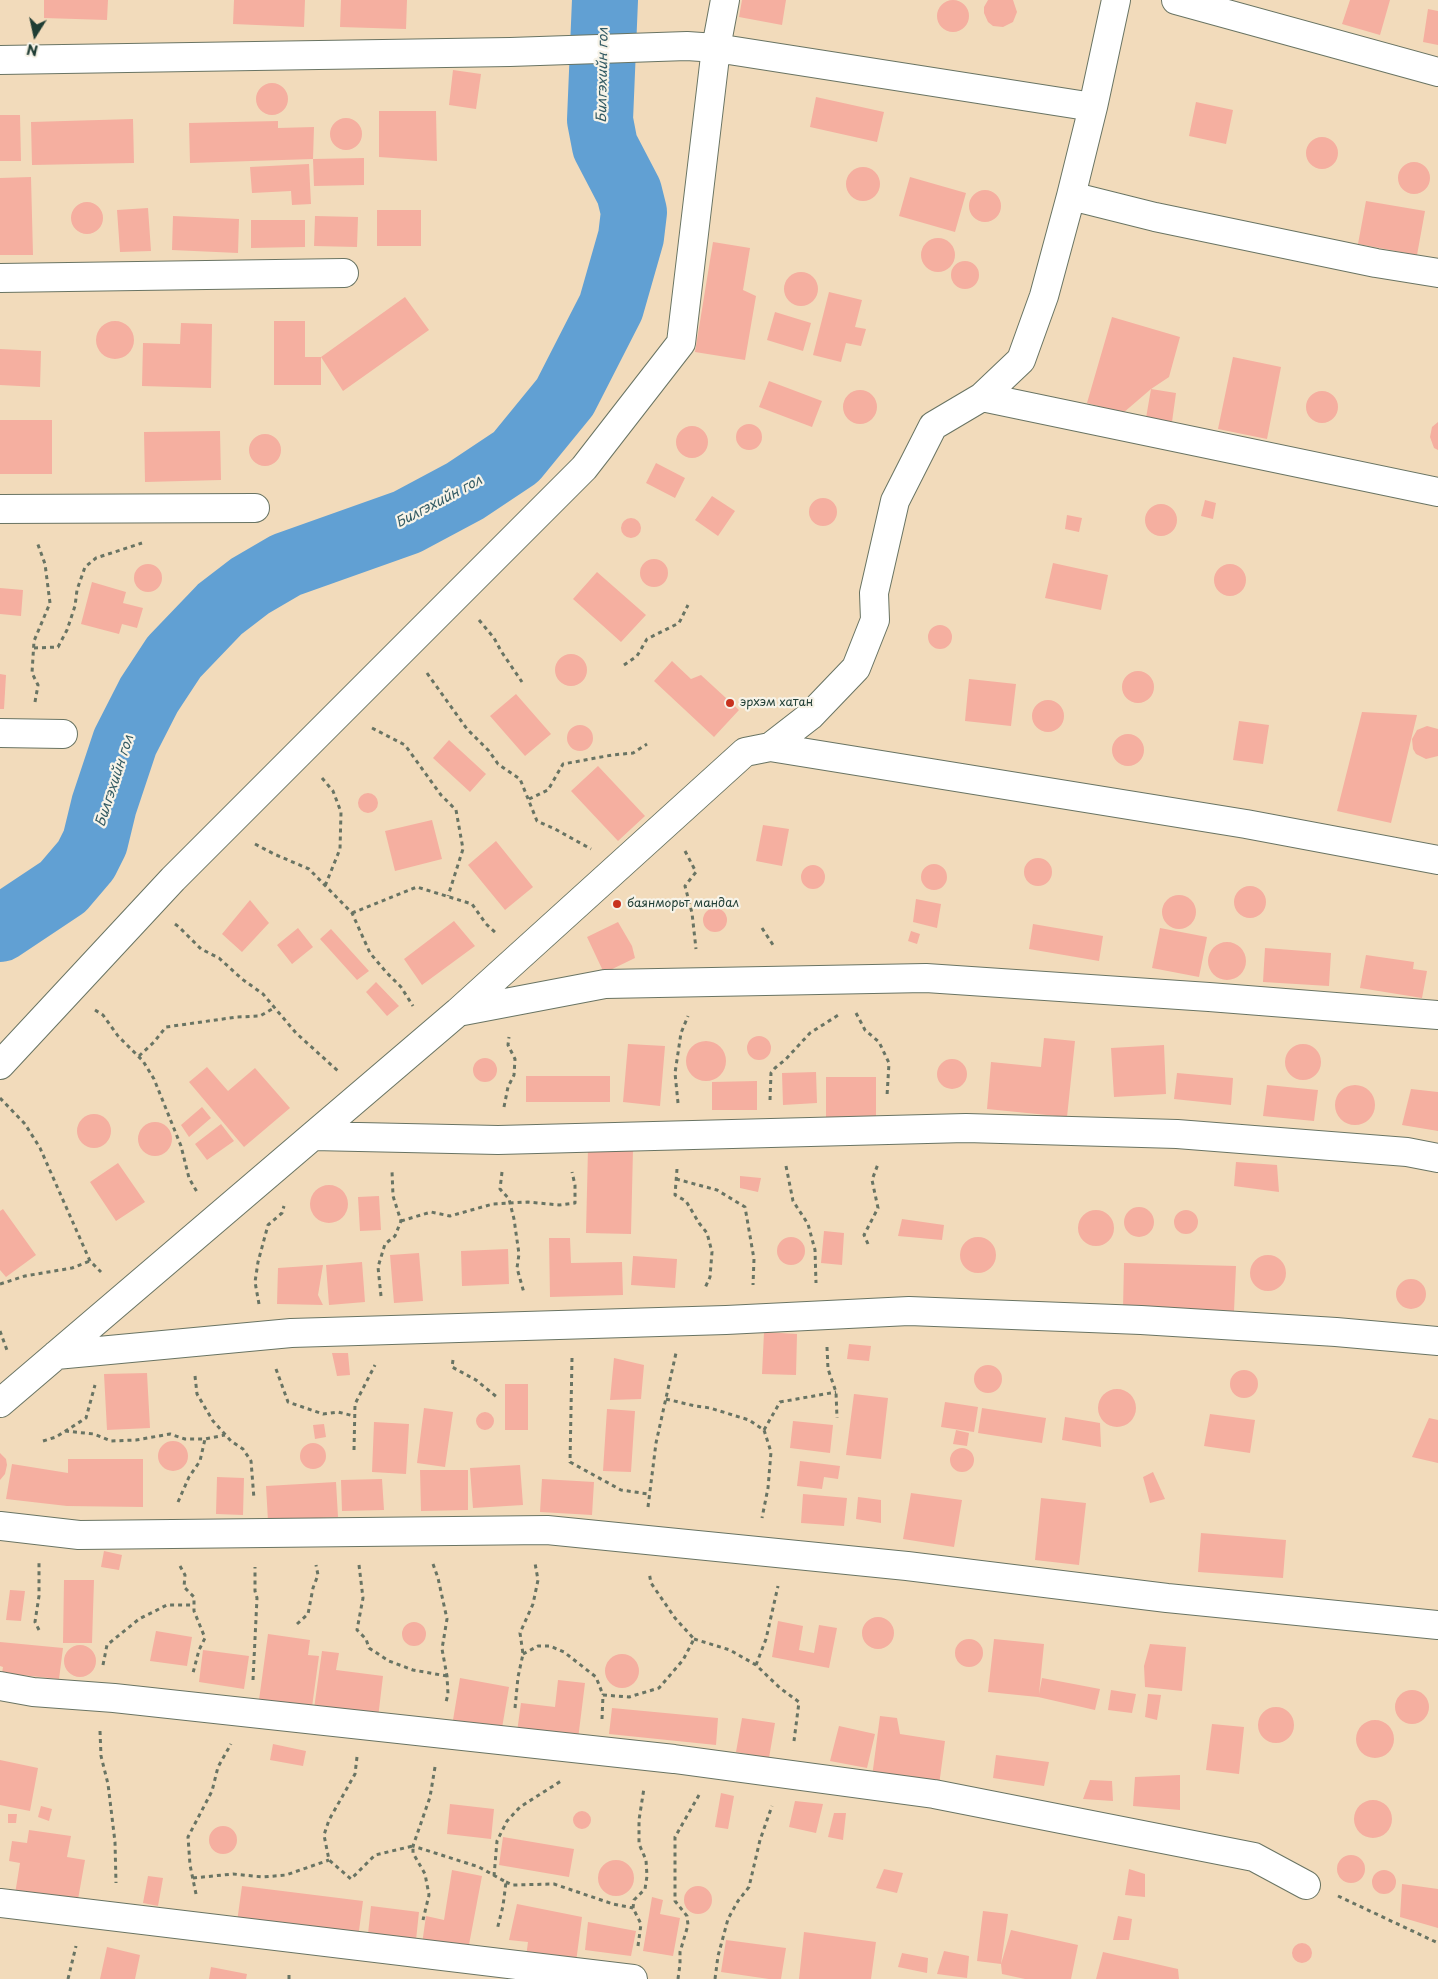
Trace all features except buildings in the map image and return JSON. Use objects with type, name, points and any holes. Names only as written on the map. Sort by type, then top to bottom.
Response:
[{"type":"street","points":[[0,1065],[146,909],[584,468],[681,343],[716,48],[725,0]]},
{"type":"street","points":[[770,747],[810,716],[856,668],[875,620],[874,593],[896,501],[933,426],[982,397],[1021,360],[1044,296],[1071,196],[1093,107],[1116,0]]},
{"type":"street","points":[[1176,0],[1438,72]]},
{"type":"street","points":[[0,60],[510,52],[687,46],[716,48],[1093,107]]},
{"type":"street","points":[[1071,196],[1155,217],[1376,263],[1438,273]]},
{"type":"street","points":[[0,278],[344,273]]},
{"type":"street","points":[[982,397],[1438,492]]},
{"type":"street","points":[[12,509],[255,508]]},
{"type":"street","points":[[6,733],[64,734]]},
{"type":"street","points":[[0,1403],[434,1033],[745,752],[770,747],[1236,823],[1438,860]]},
{"type":"street","points":[[458,1012],[604,984],[926,978],[1218,997],[1438,1015]]},
{"type":"street","points":[[313,1136],[498,1140],[966,1128],[1178,1134],[1407,1152],[1438,1158]]},
{"type":"street","points":[[56,1355],[291,1333],[693,1321],[908,1311],[1140,1320],[1336,1332],[1438,1341]]},
{"type":"street","points":[[0,1526],[79,1535],[547,1530],[907,1566],[1167,1598],[1438,1625]]},
{"type":"street","points":[[0,1686],[33,1692],[246,1712],[644,1755],[934,1794],[1254,1857],[1306,1885]]},
{"type":"street","points":[[0,1903],[632,1979]]},
{"type":"path","points":[[34,648],[58,647],[67,630],[85,567],[96,558],[142,544],[152,508]]},
{"type":"path","points":[[6,733],[33,714],[38,685],[32,673],[34,641],[50,603],[45,564],[12,509]]},
{"type":"path","points":[[456,597],[494,638],[500,651],[522,682]]},
{"type":"path","points":[[624,665],[637,656],[647,639],[679,623],[688,605]]},
{"type":"path","points":[[407,646],[467,729],[489,751],[498,764],[520,778],[537,821],[587,846],[618,867]]},
{"type":"path","points":[[346,706],[372,729],[405,745],[441,795],[456,810],[463,849],[448,896]]},
{"type":"path","points":[[529,799],[548,790],[563,764],[612,754],[633,752],[647,744]]},
{"type":"path","points":[[301,752],[333,791],[340,812],[340,848],[325,886]]},
{"type":"path","points":[[228,826],[274,854],[310,869],[352,913],[370,953],[401,987],[434,1033]]},
{"type":"path","points":[[675,1073],[681,1033],[699,982],[692,913],[685,886],[696,872]]},
{"type":"path","points":[[352,913],[417,887],[472,904],[486,924],[500,937],[516,959]]},
{"type":"path","points":[[146,909],[180,927],[201,950],[220,958],[242,979],[263,994],[296,1033],[333,1068],[367,1090]]},
{"type":"path","points":[[855,979],[854,1006],[859,1020],[865,1030],[879,1042],[889,1063],[888,1129],[880,1160],[872,1180],[878,1208],[864,1235],[868,1244]]},
{"type":"path","points":[[66,995],[103,1014],[118,1036],[138,1056],[154,1079],[181,1146],[189,1178],[214,1221]]},
{"type":"path","points":[[771,1132],[768,1118],[771,1073],[810,1033],[854,1006]]},
{"type":"path","points":[[138,1056],[154,1042],[166,1027],[260,1016],[274,1008]]},
{"type":"path","points":[[515,1059],[514,1075],[508,1087],[498,1140],[502,1167],[500,1189],[509,1199],[516,1225],[519,1254],[516,1268],[524,1293],[522,1326]]},
{"type":"path","points":[[0,1097],[25,1124],[40,1148],[80,1238]]},
{"type":"path","points":[[666,1135],[678,1161],[675,1195],[686,1201],[698,1223],[707,1233],[712,1252],[710,1276],[693,1321],[682,1331],[656,1443],[648,1494],[644,1540],[651,1583],[675,1618],[694,1639],[730,1650],[756,1665],[780,1688],[800,1702],[794,1742],[786,1774],[774,1799],[760,1840],[749,1887],[738,1901],[728,1919],[718,1956],[715,1979]]},
{"type":"path","points":[[354,1450],[355,1404],[372,1370],[384,1352],[382,1302],[378,1267],[385,1244],[395,1236],[401,1221],[394,1196],[389,1138]]},
{"type":"path","points":[[401,1221],[431,1212],[450,1216],[493,1204],[528,1202],[559,1205],[575,1203],[575,1185],[569,1164],[570,1138]]},
{"type":"path","points":[[676,1179],[717,1190],[745,1207],[754,1259],[751,1318]]},
{"type":"path","points":[[794,1201],[808,1224],[815,1250],[816,1315],[826,1335],[828,1369],[836,1392],[836,1418]]},
{"type":"path","points":[[265,1238],[255,1282],[260,1308],[256,1336],[274,1359],[288,1402],[323,1414],[338,1412],[354,1416]]},
{"type":"path","points":[[0,1284],[25,1276],[72,1268],[90,1261]]},
{"type":"path","points":[[582,1324],[572,1360],[570,1462],[621,1490],[648,1494]]},
{"type":"path","points":[[449,1328],[453,1353],[452,1367],[476,1380],[498,1398]]},
{"type":"path","points":[[181,1343],[196,1379],[197,1394],[213,1421],[225,1435],[243,1449],[251,1461]]},
{"type":"path","points":[[43,1441],[56,1437],[86,1418],[96,1382],[92,1352]]},
{"type":"path","points":[[764,1430],[780,1402],[836,1392]]},
{"type":"path","points":[[666,1399],[710,1408],[749,1420],[764,1430],[771,1452],[768,1488],[755,1551]]},
{"type":"path","points":[[65,1431],[94,1434],[111,1441],[136,1440],[170,1434],[185,1439],[205,1439],[225,1435]]},
{"type":"path","points":[[185,1706],[199,1650],[205,1638],[194,1611],[194,1597],[184,1587],[185,1575],[167,1534],[172,1514],[189,1477],[200,1461],[205,1439]]},
{"type":"path","points":[[39,1630],[35,1622],[39,1596],[38,1569],[42,1549],[40,1530]]},
{"type":"path","points":[[518,1677],[523,1654],[520,1633],[533,1604],[538,1580],[530,1530]]},
{"type":"path","points":[[355,1532],[363,1598],[356,1630],[366,1639],[369,1648],[384,1658],[413,1670],[447,1676]]},
{"type":"path","points":[[410,1953],[420,1937],[429,1895],[425,1874],[413,1853],[413,1846],[430,1796],[448,1694],[442,1649],[447,1619],[438,1578],[433,1566],[433,1550],[429,1532]]},
{"type":"path","points":[[246,1712],[253,1680],[257,1598],[255,1591],[255,1547],[258,1533]]},
{"type":"path","points":[[297,1624],[308,1614],[313,1588],[318,1575],[312,1548],[315,1533]]},
{"type":"path","points":[[756,1665],[766,1639],[787,1554]]},
{"type":"path","points":[[111,1917],[116,1893],[115,1842],[108,1784],[101,1756],[99,1697],[107,1646],[139,1619],[167,1605],[194,1605]]},
{"type":"path","points":[[603,1695],[629,1697],[659,1688],[684,1660],[694,1639]]},
{"type":"path","points":[[494,1876],[497,1841],[507,1821],[526,1802],[571,1775],[595,1750],[603,1712],[603,1695],[596,1677],[564,1652],[550,1646],[538,1646],[523,1654]]},
{"type":"path","points":[[358,1724],[355,1774],[329,1820],[324,1835],[329,1860],[351,1879],[375,1855],[413,1846],[479,1867],[513,1885],[554,1884],[613,1904],[633,1908]]},
{"type":"path","points":[[628,1978],[638,1946],[641,1924],[633,1908],[634,1900],[645,1889],[647,1876],[646,1860],[639,1844],[639,1820],[644,1800],[645,1784],[644,1755]]},
{"type":"path","points":[[678,1979],[680,1952],[688,1925],[687,1916],[675,1901],[675,1837],[696,1802],[704,1782],[704,1763]]},
{"type":"path","points":[[198,1928],[197,1896],[190,1865],[188,1837],[212,1792],[218,1768]]},
{"type":"path","points":[[193,1878],[233,1874],[263,1877],[286,1875],[329,1860]]},
{"type":"path","points":[[494,1963],[496,1934],[503,1906],[506,1882]]},
{"type":"path","points":[[1306,1885],[1348,1900],[1438,1943]]},
{"type":"waterway","name":"Билгэхийн гол","points":[[0,929],[63,887],[86,860],[95,842],[104,805],[125,742],[149,695],[174,657],[220,609],[250,586],[286,565],[407,522],[465,491],[516,457],[565,397],[611,307],[631,237],[634,212],[629,192],[605,146],[600,120],[605,0]]},
{"type":"place","name":"эрхэм хатан","points":[[730,703]]},
{"type":"place","name":"баянморьт мандал","points":[[617,904]]}]
